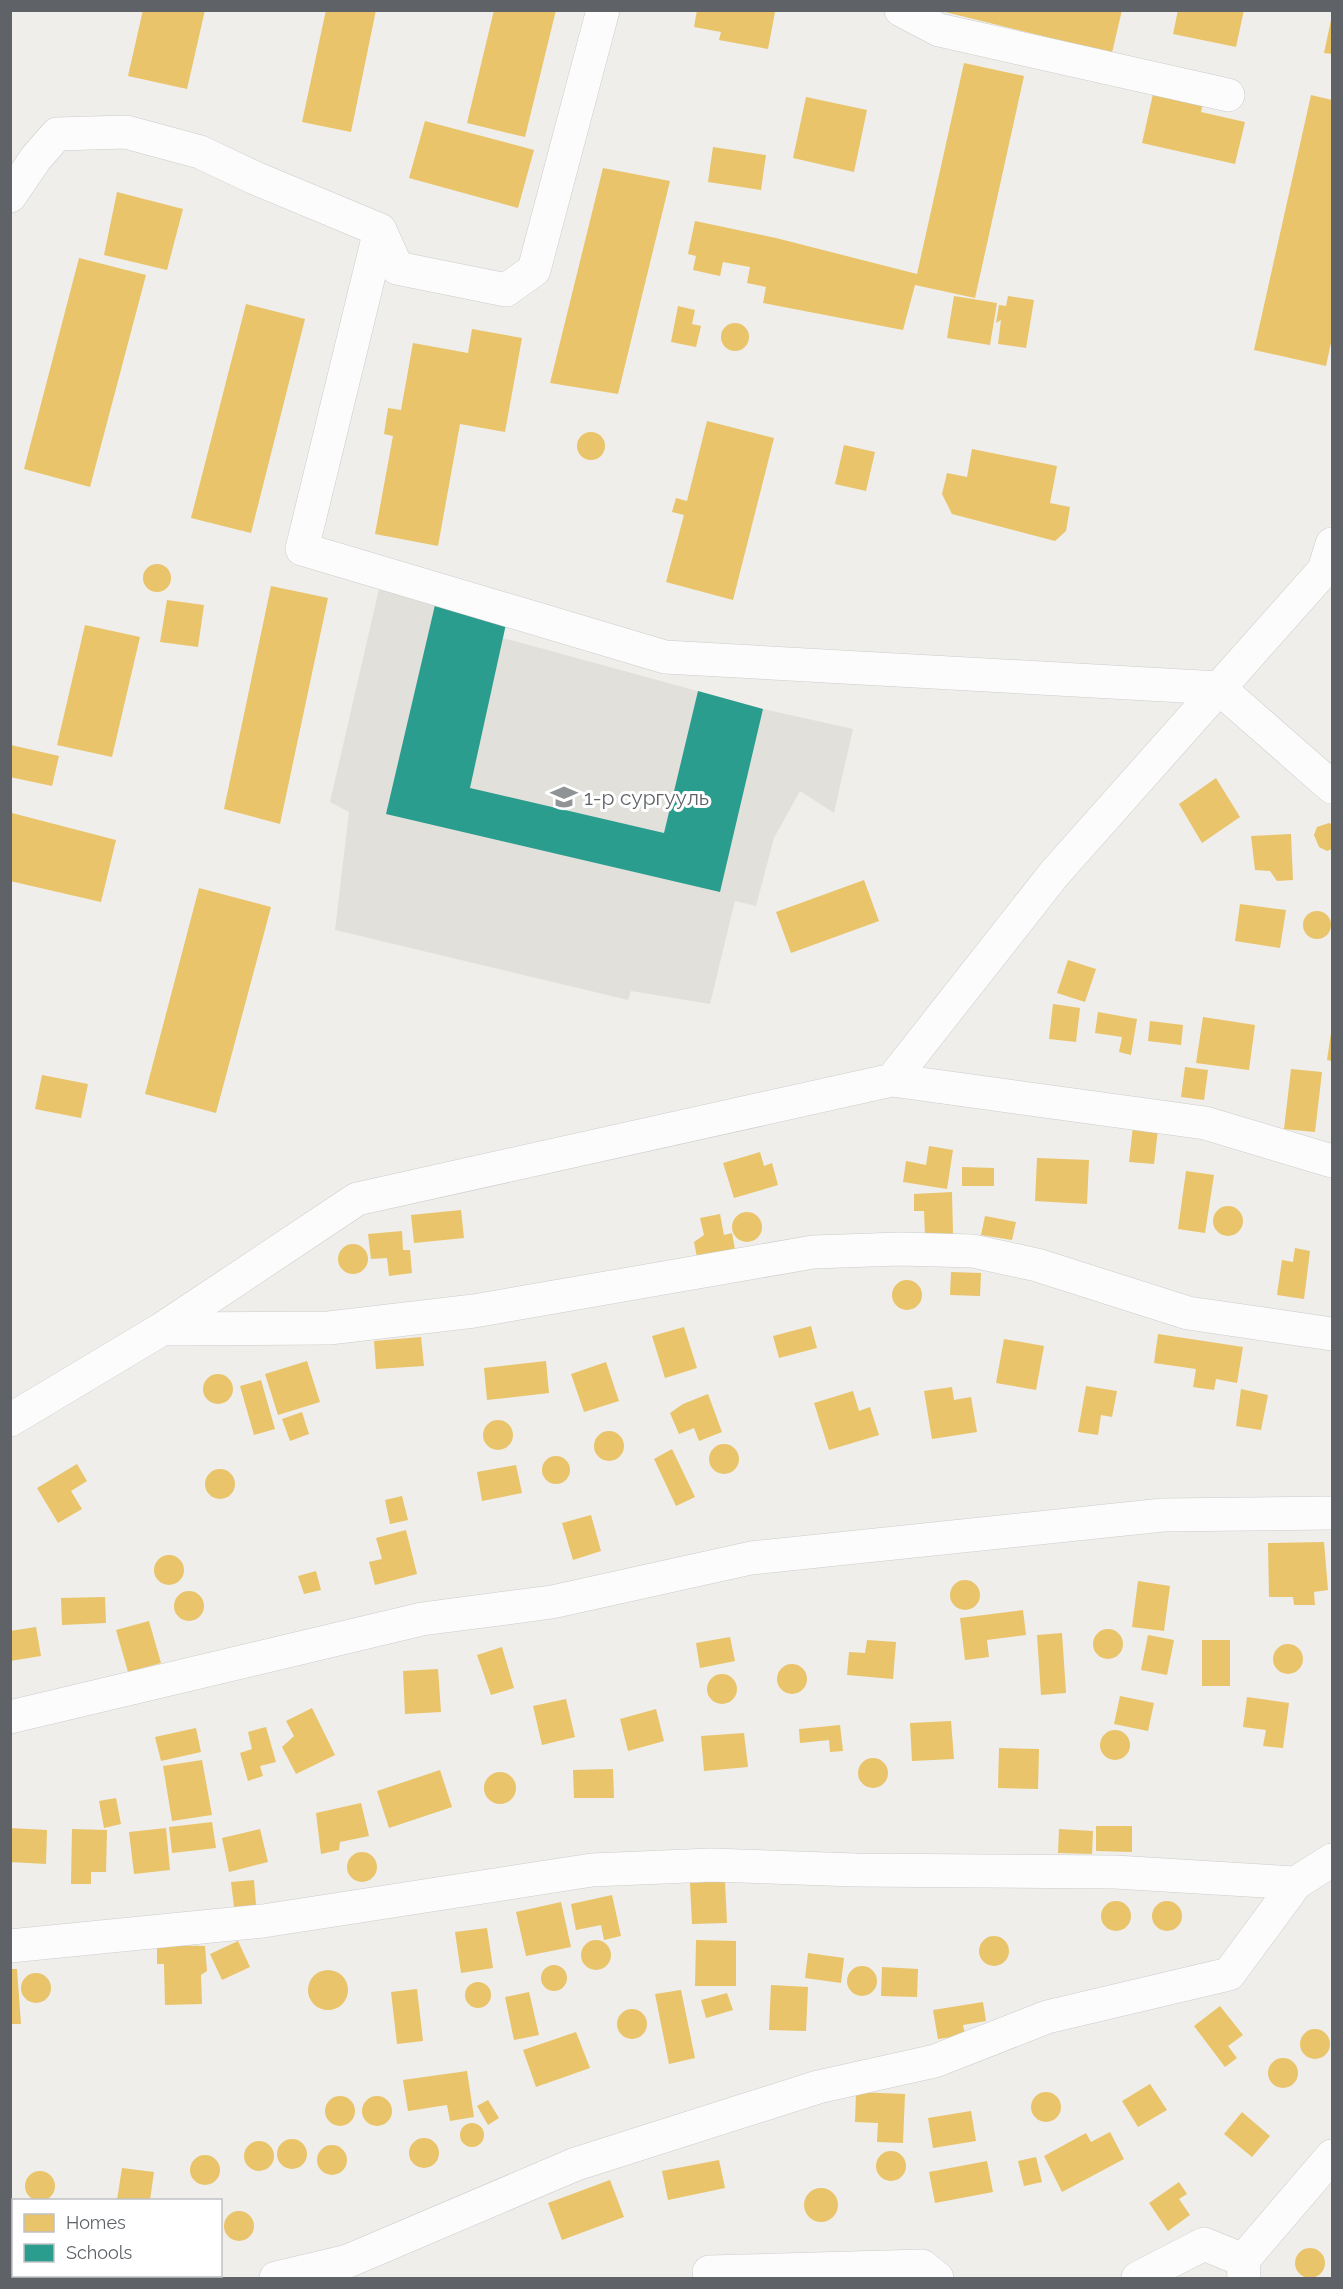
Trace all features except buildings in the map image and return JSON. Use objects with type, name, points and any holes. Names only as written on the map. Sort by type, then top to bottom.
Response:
[{"type":"street","points":[[10,196],[36,158],[57,134],[126,132],[200,152],[255,178],[380,230],[397,268],[506,290],[534,270],[603,10]]},
{"type":"street","points":[[903,11],[939,30],[1228,95]]},
{"type":"street","points":[[380,230],[302,549],[665,657],[1220,688],[1332,787]]},
{"type":"street","points":[[892,1080],[1054,874],[1324,570],[1332,544]]},
{"type":"street","points":[[10,1420],[162,1329],[357,1199],[892,1080],[1206,1123],[1332,1161]]},
{"type":"street","points":[[162,1329],[329,1328],[474,1311],[813,1252],[900,1249],[973,1251],[1037,1265],[1188,1313],[1332,1334]]},
{"type":"street","points":[[10,1717],[422,1619],[552,1602],[751,1558],[1163,1515],[1332,1513]]},
{"type":"street","points":[[276,2278],[348,2261],[576,2164],[818,2087],[935,2061],[1047,2017],[1229,1974],[1296,1883],[1332,1860]]},
{"type":"street","points":[[10,1946],[263,1921],[604,1870],[711,1865],[856,1870],[1115,1872],[1296,1883]]},
{"type":"street","points":[[1138,2278],[1204,2244],[1244,2269],[1332,2156]]},
{"type":"street","points":[[709,2272],[922,2266],[938,2278]]},
{"type":"shaded area","name":"1-р сургууль","points":[[379,589],[506,624],[503,638],[763,709],[853,729],[834,813],[800,791],[774,838],[756,906],[735,901],[710,1004],[631,991],[628,1000],[335,930],[349,812],[330,802]]},
{"type":"place","name":"1-р сургууль","points":[[564,797]]}]
